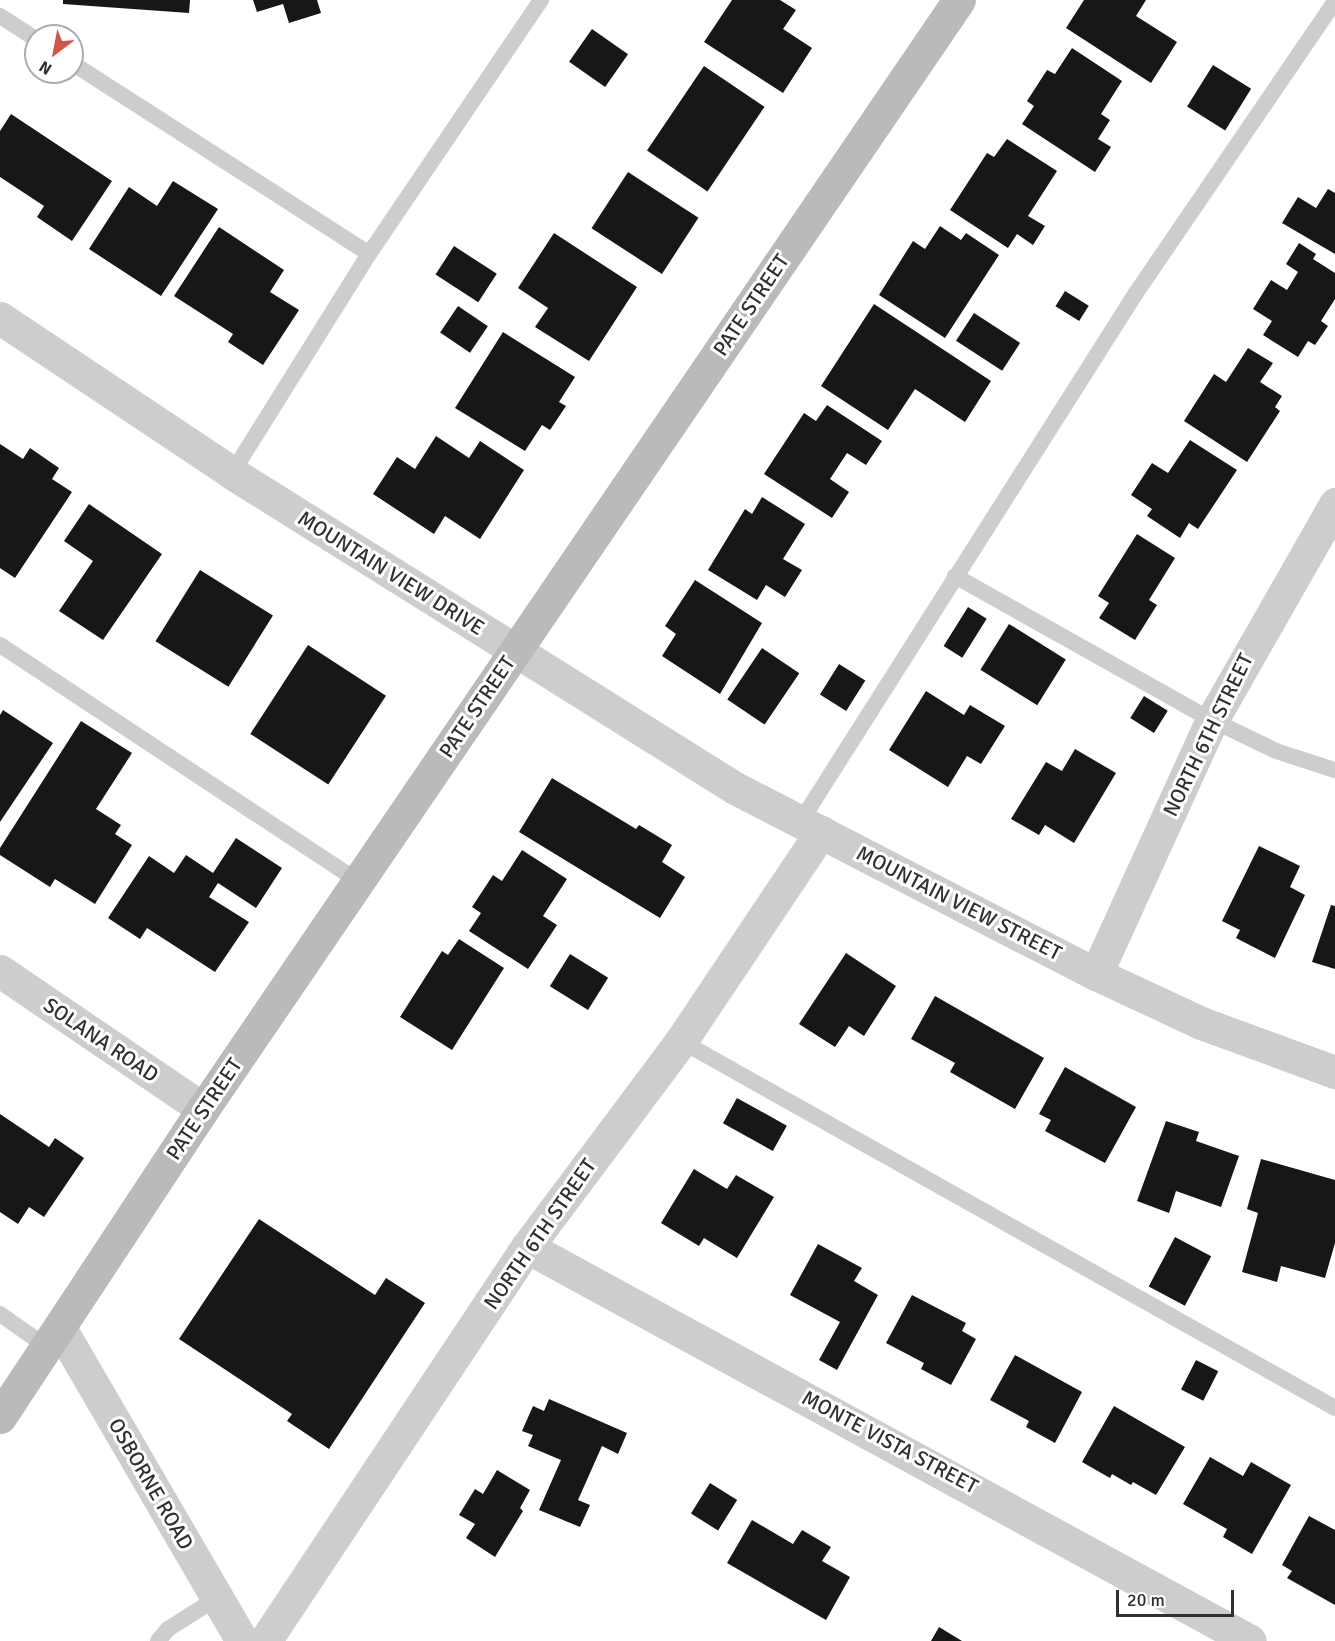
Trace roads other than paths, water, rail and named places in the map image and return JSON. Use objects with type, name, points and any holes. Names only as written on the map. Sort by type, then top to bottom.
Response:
[{"type":"street","name":"PATE STREET","points":[[0,1417],[203,1109],[959,0]]},
{"type":"street","name":"MOUNTAIN VIEW DRIVE","points":[[0,318],[232,473],[515,651],[735,788],[811,826]]},
{"type":"street","name":"NORTH 6TH STREET","points":[[1096,974],[1212,720],[1335,504]]},
{"type":"street","name":"NORTH 6TH STREET","points":[[265,1641],[527,1247],[681,1041],[811,826]]},
{"type":"street","name":"MOUNTAIN VIEW STREET","points":[[811,826],[1096,974]]},
{"type":"street","name":"SOLANA ROAD","points":[[0,971],[203,1109]]},
{"type":"street","points":[[1096,974],[1201,1023],[1335,1072]]},
{"type":"street","name":"MONTE VISTA STREET","points":[[527,1247],[1250,1641]]},
{"type":"street","name":"OSBORNE ROAD","points":[[54,1338],[242,1641]]},
{"type":"lane","points":[[232,473],[369,254],[541,0]]},
{"type":"lane","points":[[811,826],[955,576],[1137,293],[1335,1]]},
{"type":"lane","points":[[0,16],[24,31]]},
{"type":"lane","points":[[84,71],[369,254]]},
{"type":"lane","points":[[955,576],[1212,720],[1276,750],[1335,770]]},
{"type":"lane","points":[[0,645],[358,881]]},
{"type":"lane","points":[[681,1041],[1335,1408]]},
{"type":"lane","points":[[0,1314],[54,1338]]},
{"type":"lane","points":[[158,1641],[168,1629],[217,1598]]}]
